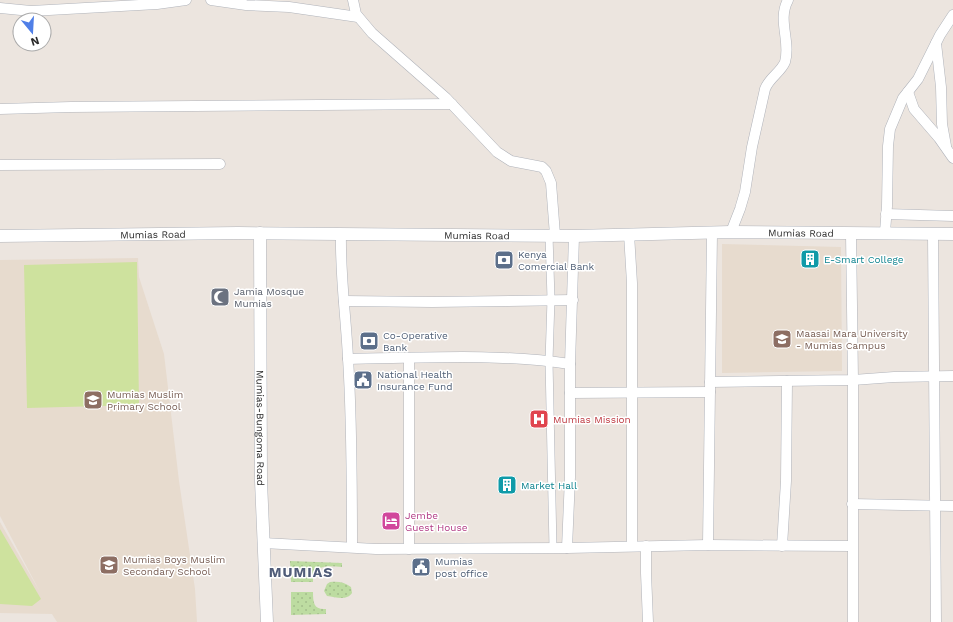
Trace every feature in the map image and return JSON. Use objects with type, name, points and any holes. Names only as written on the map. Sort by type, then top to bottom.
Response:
[{"type":"street","points":[[0,8],[31,11],[157,4],[186,0]]},
{"type":"street","points":[[211,0],[246,5],[289,7],[358,17]]},
{"type":"street","points":[[353,0],[358,17],[379,39],[452,104],[488,144],[511,161],[542,167],[546,171],[551,183],[552,235],[549,361],[553,548]]},
{"type":"street","points":[[731,232],[745,192],[752,147],[764,89],[769,80],[785,62],[786,52],[783,15],[784,8],[788,0]]},
{"type":"street","points":[[884,232],[890,129],[898,108],[921,74],[936,43],[953,15]]},
{"type":"street","points":[[936,43],[941,87],[942,124],[946,146]]},
{"type":"street","points":[[908,92],[914,109],[946,146],[953,158]]},
{"type":"street","points":[[0,109],[71,107],[452,104]]},
{"type":"street","points":[[0,165],[220,164]]},
{"type":"street","points":[[886,214],[953,216]]},
{"type":"street","name":"Mumias Road","points":[[0,236],[260,233],[574,236],[731,232],[884,232],[953,234]]},
{"type":"street","name":"Mumias-Bungoma Road","points":[[260,233],[261,481],[267,622]]},
{"type":"street","points":[[708,545],[712,233]]},
{"type":"street","points":[[851,233],[853,380],[853,622]]},
{"type":"street","points":[[340,234],[348,359],[352,465],[352,547]]},
{"type":"street","points":[[629,234],[632,284],[632,546]]},
{"type":"street","points":[[933,234],[936,622]]},
{"type":"street","points":[[567,548],[570,477],[570,364],[574,236]]},
{"type":"street","points":[[344,301],[432,302],[573,300]]},
{"type":"street","points":[[348,359],[475,357],[549,361],[570,364]]},
{"type":"street","points":[[409,358],[409,549]]},
{"type":"street","points":[[570,393],[632,393],[787,381],[953,376]]},
{"type":"street","points":[[782,546],[786,481],[787,381]]},
{"type":"street","points":[[852,504],[953,506]]},
{"type":"street","points":[[263,543],[376,549],[567,548],[708,545],[852,546]]},
{"type":"street","points":[[646,546],[648,622]]},
{"type":"shaded area","name":"Maasai Mara University - Mumias Campus","points":[[722,244],[841,247],[842,371],[722,373]]},
{"type":"shaded area","name":"Mumias Muslim Primary School","points":[[138,258],[139,277],[164,354],[179,481],[195,589],[197,622],[57,622],[52,614],[0,613],[0,522],[40,592],[0,516],[0,260]]},
{"type":"green space","points":[[137,262],[139,405],[27,408],[24,265]]},
{"type":"green space","points":[[0,529],[41,599],[32,606],[0,604]]},
{"type":"green space","points":[[290,561],[342,563],[342,567],[327,566],[316,570],[313,572],[313,582],[291,582]]},
{"type":"green space","points":[[330,582],[346,584],[351,587],[352,593],[344,598],[327,596],[324,591],[327,584]]},
{"type":"green space","points":[[291,592],[313,592],[315,605],[319,608],[326,609],[326,614],[291,615]]},
{"type":"place","name":"E-Smart College","points":[[810,259]]},
{"type":"place","name":"Kenya Comercial Bank","points":[[504,260]]},
{"type":"place","name":"Jamia Mosque Mumias","points":[[220,297]]},
{"type":"place","name":"Maasai Mara University - Mumias Campus","points":[[782,339]]},
{"type":"place","name":"Co-Operative Bank","points":[[369,341]]},
{"type":"place","name":"National Health Insurance Fund","points":[[363,380]]},
{"type":"place","name":"Mumias Muslim Primary School","points":[[93,400]]},
{"type":"place","name":"Mumias Mission","points":[[539,419]]},
{"type":"place","name":"Market Hall","points":[[507,485]]},
{"type":"place","name":"Jembe Guest House","points":[[391,521]]},
{"type":"place","name":"Mumias Boys Muslim Secondary School","points":[[109,565]]},
{"type":"place","name":"Mumias post office","points":[[421,567]]},
{"type":"district","name":"MUMIAS","points":[[301,572]]}]
